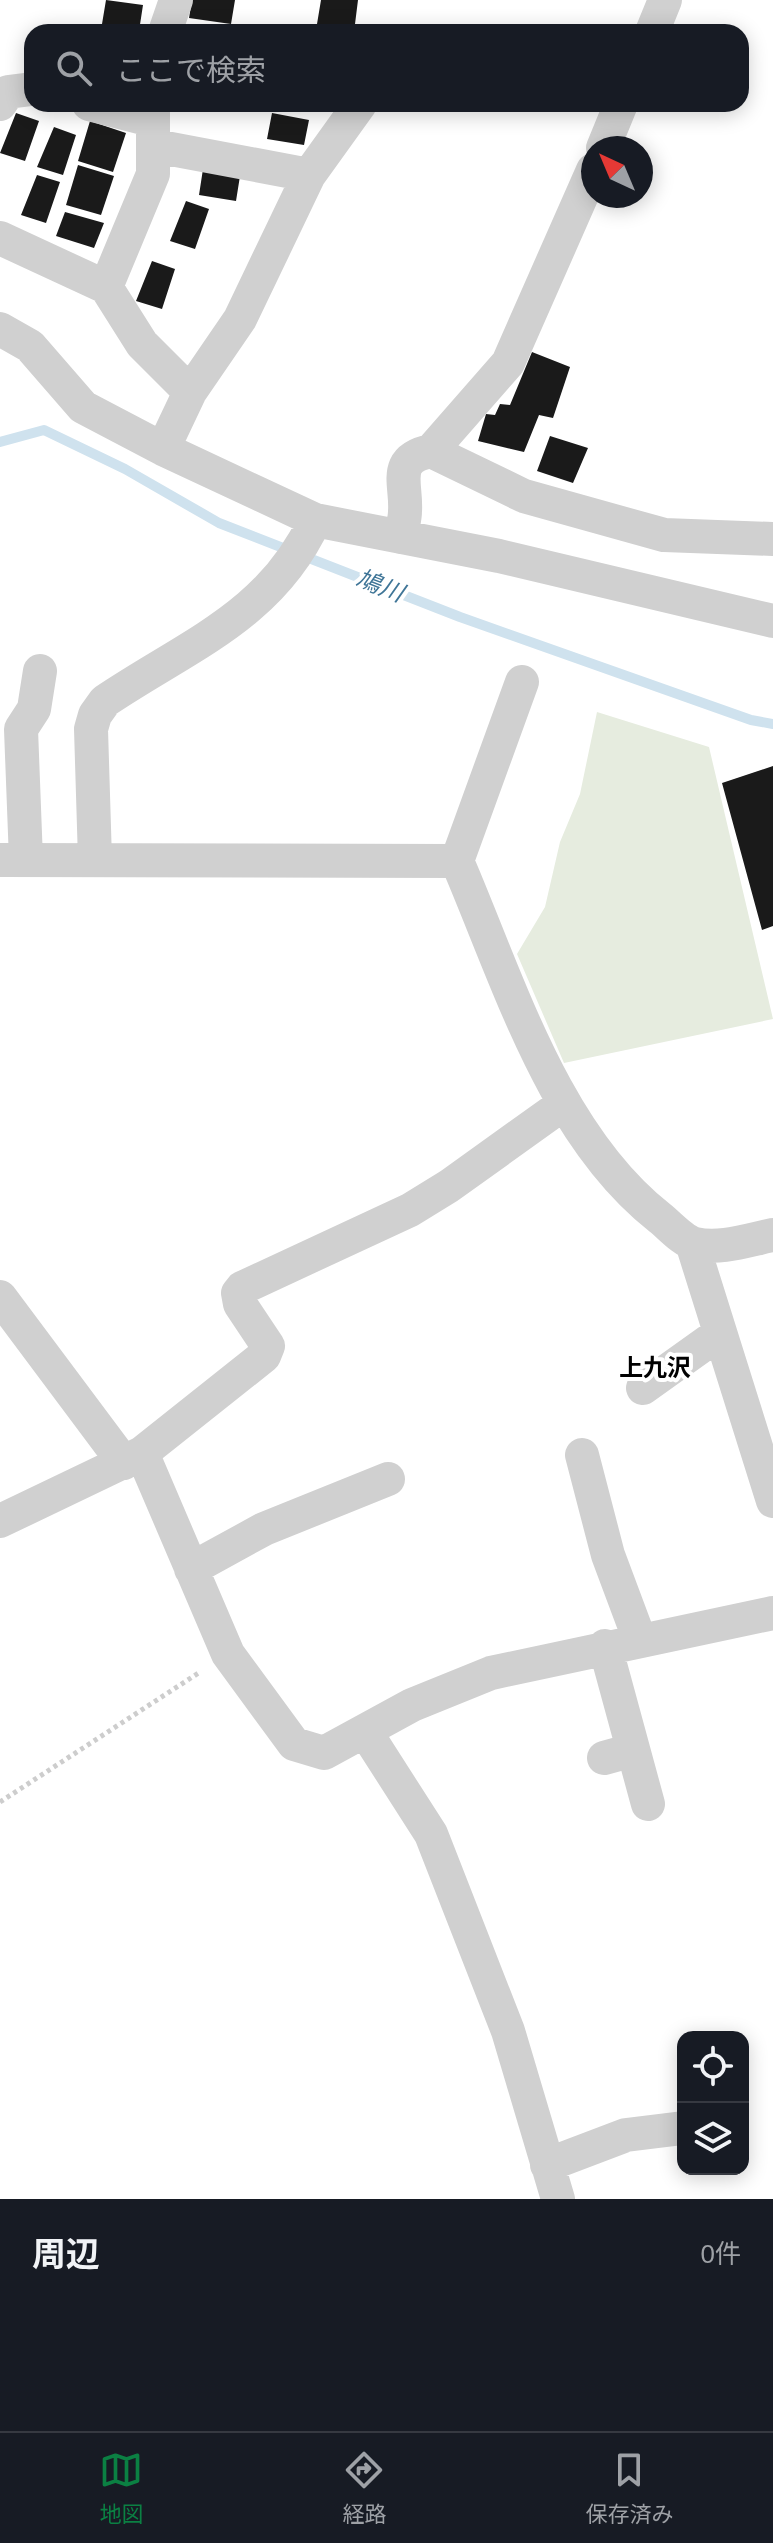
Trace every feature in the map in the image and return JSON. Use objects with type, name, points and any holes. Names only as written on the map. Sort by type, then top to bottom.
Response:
[{"type":"street","points":[[168,24],[176,0]]},
{"type":"street","points":[[655,24],[665,0]]},
{"type":"street","points":[[0,104],[8,92],[24,90]]},
{"type":"street","points":[[116,112],[309,175]]},
{"type":"street","points":[[163,449],[190,392],[240,319],[309,175],[354,112]]},
{"type":"street","points":[[608,136],[618,112]]},
{"type":"street","points":[[106,287],[153,174],[153,123]]},
{"type":"street","points":[[401,537],[406,508],[402,495],[405,468],[413,457],[431,451],[508,363],[581,197]]},
{"type":"street","points":[[0,238],[106,287],[142,344],[190,392]]},
{"type":"street","points":[[0,329],[30,346],[83,407],[163,449],[303,543],[401,537],[499,556],[773,621]]},
{"type":"street","points":[[431,451],[524,496],[664,535],[773,539]]},
{"type":"street","points":[[95,860],[91,729],[95,715],[105,701],[145,674],[238,619],[303,543]]},
{"type":"street","points":[[40,671],[34,709],[21,729],[13,860],[457,861]]},
{"type":"street","points":[[522,682],[457,861],[562,1105],[602,1160],[644,1206],[692,1243],[727,1245],[773,1235]]},
{"type":"street","points":[[0,1521],[133,1458],[268,1352],[268,1346],[240,1304],[238,1293],[242,1288],[410,1210],[497,1153],[562,1105]]},
{"type":"street","points":[[692,1243],[773,1501]]},
{"type":"street","points":[[0,1297],[133,1458],[191,1569],[228,1654],[294,1744],[324,1753],[412,1705],[491,1673],[639,1638],[773,1613]]},
{"type":"street","points":[[643,1388],[720,1333]]},
{"type":"street","points":[[582,1455],[608,1555],[639,1638]]},
{"type":"street","points":[[191,1569],[264,1529],[342,1512],[388,1479]]},
{"type":"street","points":[[605,1646],[618,1754],[648,1804]]},
{"type":"street","points":[[365,1731],[431,1834],[508,2031],[558,2199]]},
{"type":"street","points":[[547,2165],[626,2135],[677,2129]]},
{"type":"path","points":[[0,1802],[228,1654]]},
{"type":"shaded area","points":[[597,712],[709,747],[773,1019],[564,1063],[517,954],[545,907],[560,842],[580,794]]},
{"type":"building","points":[[106,0],[143,5],[140,24],[102,24]]},
{"type":"building","points":[[192,0],[235,0],[231,24],[189,18]]},
{"type":"building","points":[[321,0],[358,0],[355,24],[317,24]]},
{"type":"building","points":[[16,113],[39,121],[25,161],[0,153]]},
{"type":"building","points":[[272,113],[309,120],[304,145],[267,139]]},
{"type":"building","points":[[90,121],[126,133],[113,172],[78,161]]},
{"type":"building","points":[[54,127],[76,135],[63,175],[37,167]]},
{"type":"building","points":[[78,165],[114,176],[101,215],[66,205]]},
{"type":"building","points":[[203,169],[240,176],[236,201],[199,195]]},
{"type":"building","points":[[37,175],[60,182],[46,223],[21,215]]},
{"type":"building","points":[[186,201],[209,209],[195,249],[170,241]]},
{"type":"building","points":[[65,212],[104,223],[94,248],[56,236]]},
{"type":"building","points":[[152,261],[175,269],[162,309],[136,301]]},
{"type":"building","points":[[532,352],[570,367],[553,418],[539,415],[524,452],[478,441],[486,414],[495,415],[500,404],[510,405]]},
{"type":"building","points":[[550,436],[588,448],[573,483],[537,471]]},
{"type":"building","points":[[773,766],[773,926],[762,930],[722,783]]},
{"type":"waterway","name":"鳩川","points":[[0,442],[44,430],[125,469],[219,523],[460,617],[751,720],[773,724]]},
{"type":"district","name":"上九沢","points":[[655,1368]]}]
